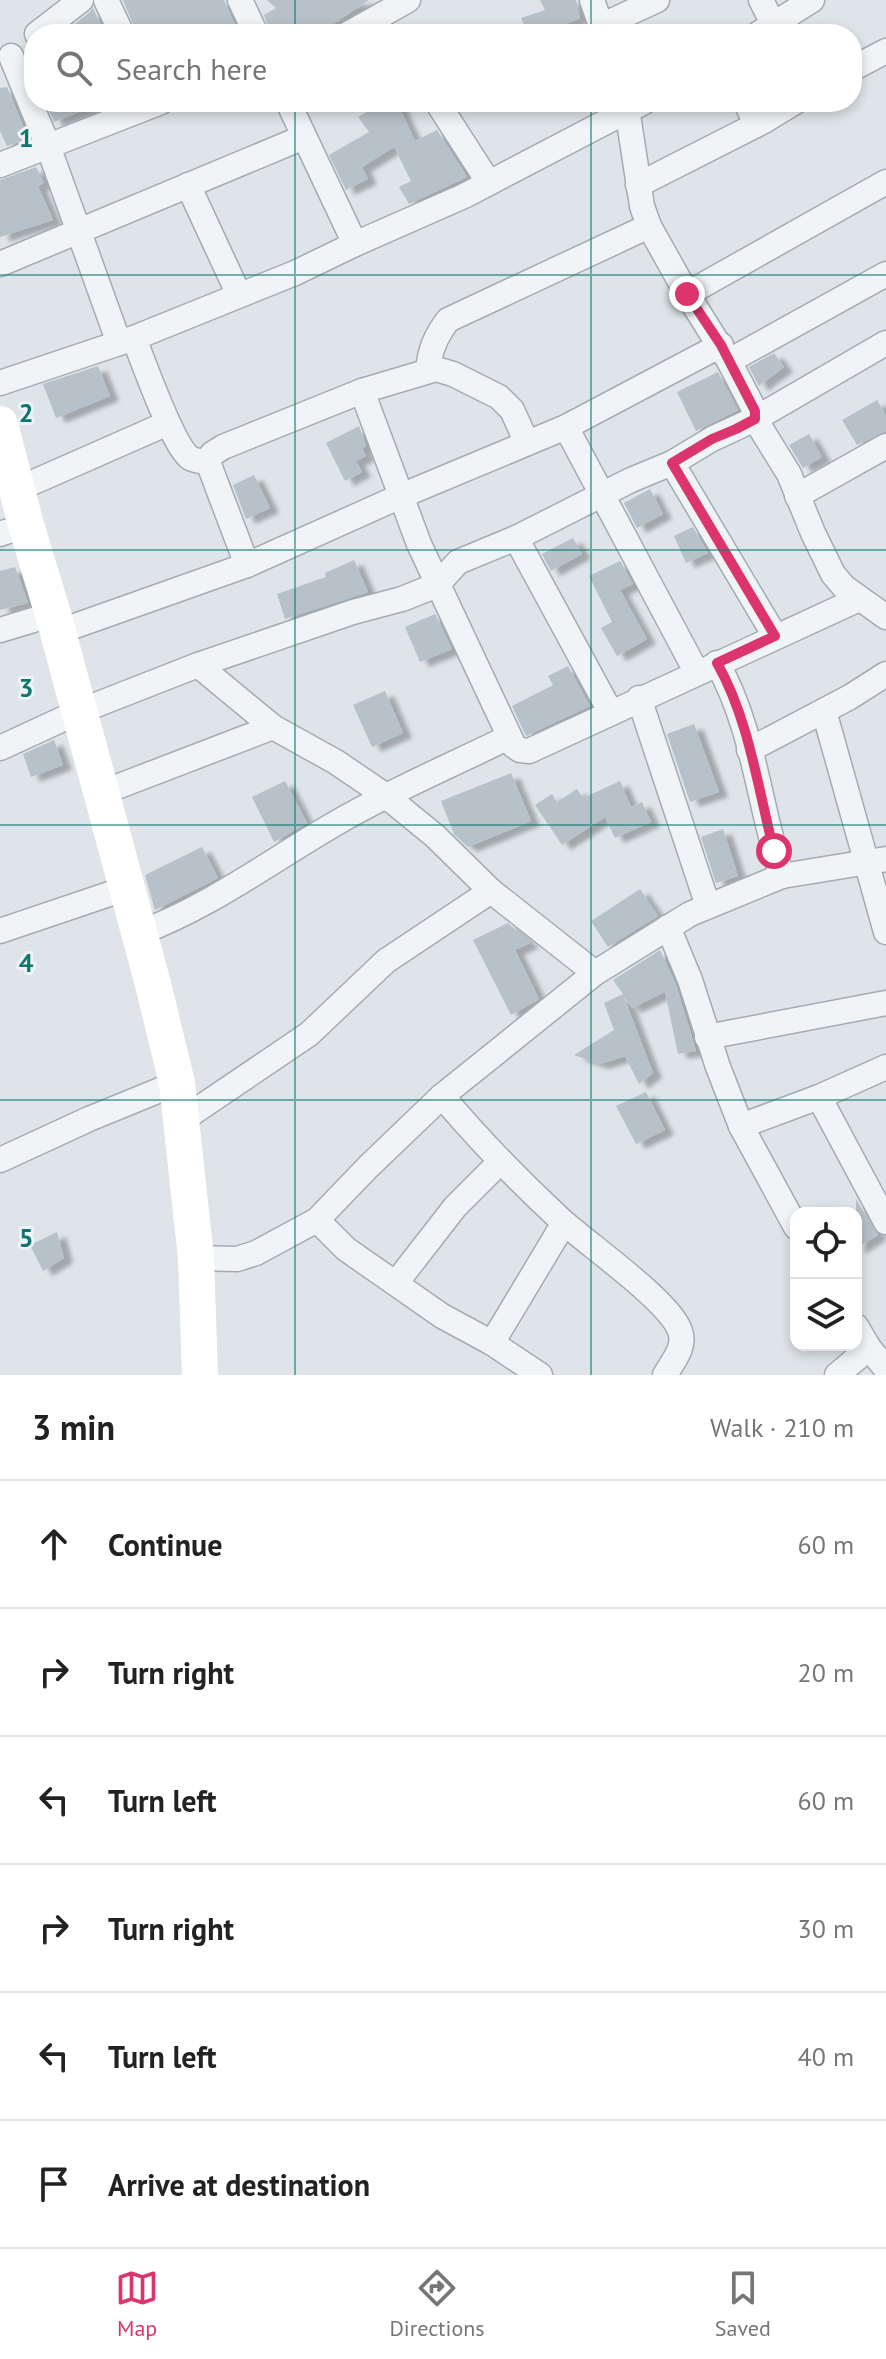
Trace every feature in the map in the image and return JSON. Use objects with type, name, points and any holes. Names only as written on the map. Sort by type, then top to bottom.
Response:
[{"type":"street","points":[[49,24],[81,0]]},
{"type":"street","points":[[106,0],[117,24]]},
{"type":"street","points":[[240,0],[251,24]]},
{"type":"street","points":[[384,16],[408,0]]},
{"type":"street","points":[[592,0],[601,24]]},
{"type":"street","points":[[614,24],[657,0]]},
{"type":"street","points":[[761,0],[774,24]]},
{"type":"street","points":[[781,24],[812,0]]},
{"type":"street","points":[[24,44],[5,60],[24,98]]},
{"type":"street","points":[[862,64],[886,51]]},
{"type":"street","points":[[31,112],[48,146],[78,231],[126,340],[185,454],[192,460],[208,462]]},
{"type":"street","points":[[0,165],[133,112]]},
{"type":"street","points":[[293,112],[355,244]]},
{"type":"street","points":[[443,112],[489,183]]},
{"type":"street","points":[[0,383],[126,340],[295,273],[489,183],[620,112]]},
{"type":"street","points":[[633,112],[638,185],[649,226],[725,353],[755,411],[755,419],[789,474],[833,574],[844,587],[875,603]]},
{"type":"street","points":[[750,112],[756,125]]},
{"type":"street","points":[[638,185],[778,112]]},
{"type":"street","points":[[0,264],[304,137]]},
{"type":"street","points":[[687,294],[886,182]]},
{"type":"street","points":[[188,185],[239,295]]},
{"type":"street","points":[[428,370],[430,352],[448,320],[649,226]]},
{"type":"street","points":[[0,630],[55,623],[247,565],[566,427],[886,274]]},
{"type":"street","points":[[0,748],[78,712],[198,665],[437,585],[458,562],[516,538],[672,463],[886,343]]},
{"type":"street","points":[[247,565],[208,462],[212,454],[223,447],[362,391],[436,369],[499,397],[512,410],[527,443]]},
{"type":"street","points":[[362,391],[437,585],[509,737],[520,750],[529,751],[775,636],[875,603]]},
{"type":"street","points":[[18,489],[168,423]]},
{"type":"street","points":[[0,424],[18,489],[13,529],[55,623],[177,1083],[196,1258],[200,1375]]},
{"type":"street","points":[[566,427],[601,495],[707,668],[727,681],[749,750],[782,876]]},
{"type":"street","points":[[797,496],[886,446]]},
{"type":"street","points":[[672,463],[775,636]]},
{"type":"street","points":[[516,538],[611,713]]},
{"type":"street","points":[[198,665],[273,727],[336,762],[386,796],[435,836],[491,891],[595,973]]},
{"type":"street","points":[[749,750],[886,674]]},
{"type":"street","points":[[639,698],[708,906]]},
{"type":"street","points":[[824,711],[876,860],[886,932]]},
{"type":"street","points":[[101,793],[273,727]]},
{"type":"street","points":[[139,933],[171,921],[386,796],[509,737]]},
{"type":"street","points":[[196,1258],[237,1259],[256,1253],[317,1220],[442,1096],[595,973],[668,927],[708,906],[782,876],[876,860]]},
{"type":"street","points":[[0,931],[127,888]]},
{"type":"street","points":[[182,1120],[309,1034],[386,961],[491,891]]},
{"type":"street","points":[[668,927],[690,980],[707,1037],[741,1126],[790,1216]]},
{"type":"street","points":[[707,1037],[886,1003]]},
{"type":"street","points":[[741,1126],[819,1097],[886,1067]]},
{"type":"street","points":[[0,1160],[177,1083]]},
{"type":"street","points":[[442,1096],[500,1162],[564,1223],[674,1318],[681,1333],[682,1346],[665,1375]]},
{"type":"street","points":[[819,1097],[886,1222]]},
{"type":"street","points":[[396,1283],[455,1207],[500,1162]]},
{"type":"street","points":[[317,1220],[346,1249],[442,1316],[492,1343],[540,1375]]},
{"type":"street","points":[[492,1343],[564,1223]]},
{"type":"street","points":[[862,1336],[886,1369]]},
{"type":"street","points":[[837,1375],[869,1348]]},
{"type":"building","points":[[123,0],[224,0],[235,24],[133,24]]},
{"type":"building","points":[[267,0],[369,0],[333,24],[267,24],[264,15],[276,8]]},
{"type":"building","points":[[540,0],[576,0],[580,18],[566,24],[524,24],[521,18],[545,10]]},
{"type":"building","points":[[93,8],[100,24],[75,24]]},
{"type":"building","points":[[7,87],[28,138],[7,146],[0,131],[0,88]]},
{"type":"building","points":[[50,112],[79,112],[54,122]]},
{"type":"building","points":[[367,112],[402,112],[415,141],[437,130],[467,177],[409,204],[399,187],[411,181],[394,147],[362,167],[368,179],[346,190],[329,155],[369,132],[358,117]]},
{"type":"building","points":[[36,167],[44,183],[38,186],[53,220],[0,237],[0,180]]},
{"type":"building","points":[[774,353],[784,367],[759,386],[749,367]]},
{"type":"building","points":[[98,366],[110,396],[56,418],[43,384]]},
{"type":"building","points":[[718,372],[738,410],[696,431],[677,392]]},
{"type":"building","points":[[877,400],[886,416],[886,431],[857,445],[842,420]]},
{"type":"building","points":[[359,426],[366,446],[362,448],[366,456],[356,461],[362,472],[345,481],[326,443]]},
{"type":"building","points":[[809,434],[822,457],[803,468],[789,445]]},
{"type":"building","points":[[254,475],[270,508],[246,519],[233,485]]},
{"type":"building","points":[[650,489],[663,514],[637,528],[624,503]]},
{"type":"building","points":[[693,527],[708,553],[686,563],[674,536]]},
{"type":"building","points":[[573,538],[582,554],[551,571],[542,554]]},
{"type":"building","points":[[354,560],[368,592],[285,619],[277,594],[326,577],[325,573]]},
{"type":"building","points":[[620,561],[633,584],[620,590],[647,639],[617,656],[601,628],[612,622],[589,576]]},
{"type":"building","points":[[15,567],[28,603],[0,610],[0,571]]},
{"type":"building","points":[[435,614],[452,649],[420,662],[405,627]]},
{"type":"building","points":[[568,666],[590,706],[526,736],[512,706],[553,685],[548,676]]},
{"type":"building","points":[[385,691],[403,733],[372,747],[353,705]]},
{"type":"building","points":[[694,724],[719,792],[690,802],[667,734]]},
{"type":"building","points":[[54,740],[63,765],[31,777],[23,754]]},
{"type":"building","points":[[511,773],[531,821],[468,847],[454,834],[441,801]]},
{"type":"building","points":[[285,781],[307,823],[274,842],[252,797]]},
{"type":"building","points":[[620,781],[631,807],[642,802],[651,822],[615,838],[605,817],[562,845],[535,805],[552,794],[557,802],[577,789],[583,798]]},
{"type":"building","points":[[723,829],[738,876],[716,883],[701,837]]},
{"type":"building","points":[[202,847],[218,878],[155,910],[145,875]]},
{"type":"building","points":[[640,889],[658,916],[608,947],[591,921]]},
{"type":"building","points":[[508,923],[530,943],[515,950],[539,999],[511,1015],[473,940]]},
{"type":"building","points":[[660,950],[676,985],[696,1051],[678,1054],[665,992],[632,1008],[624,997],[653,1073],[639,1084],[625,1056],[600,1064],[574,1055],[614,1030],[604,1003],[623,994],[613,980]]},
{"type":"building","points":[[646,1092],[665,1130],[636,1144],[616,1106]]},
{"type":"building","points":[[862,1209],[878,1235],[862,1245]]},
{"type":"building","points":[[57,1232],[64,1258],[43,1271],[30,1245]]},
{"type":"route","points":[[687,294],[721,345],[755,411],[755,419],[712,439],[672,463],[775,636],[717,663],[741,720],[774,851]]}]
